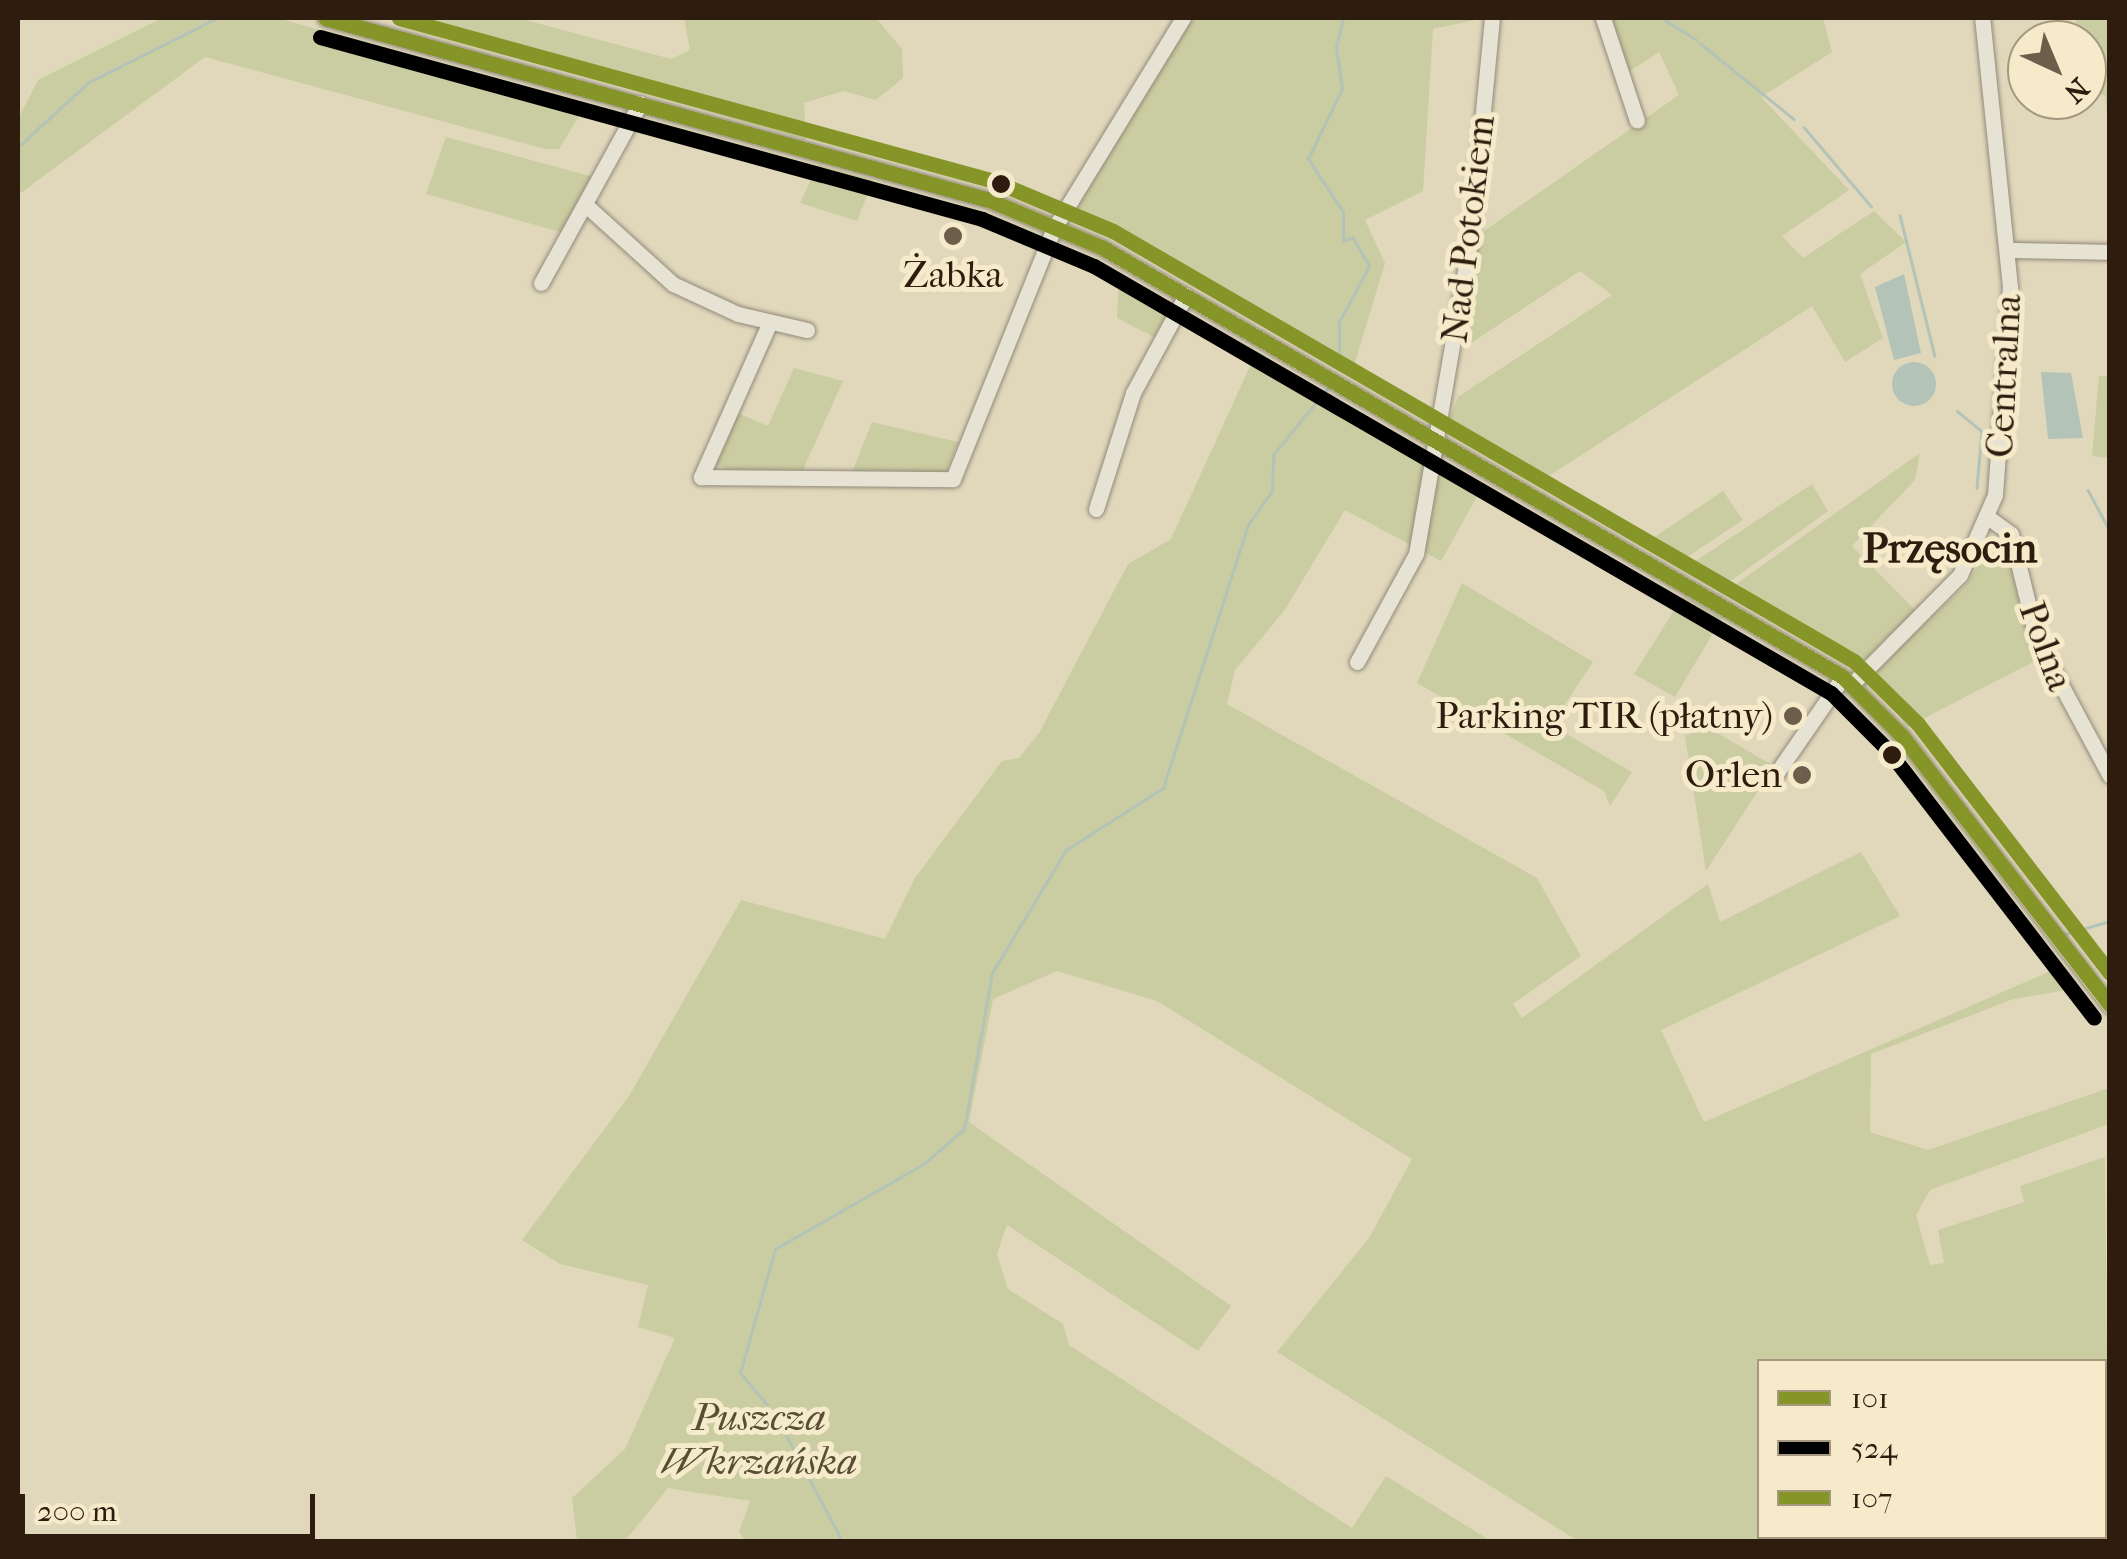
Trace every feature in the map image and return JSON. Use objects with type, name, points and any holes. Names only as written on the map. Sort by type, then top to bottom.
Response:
[{"type":"street","points":[[325,18],[640,104],[1056,225],[1186,295],[1847,681],[2110,1006]]},
{"type":"street","points":[[770,322],[700,478],[953,479],[1056,225],[1183,18]]},
{"type":"street","name":"Nad Potokiem","points":[[1357,662],[1416,554],[1471,236],[1492,18]]},
{"type":"street","points":[[1603,18],[1637,121]]},
{"type":"street","name":"Centralna","points":[[1776,774],[1847,681],[1950,588],[1989,518],[2009,392],[2008,250],[1982,18]]},
{"type":"street","points":[[541,283],[588,208],[640,104]]},
{"type":"street","points":[[588,208],[673,284],[770,322],[807,330]]},
{"type":"street","points":[[2008,250],[2110,252]]},
{"type":"street","points":[[1096,510],[1133,394],[1186,295]]},
{"type":"street","name":"Polna","points":[[1989,518],[2011,534],[2037,640],[2110,776]]},
{"type":"green space","points":[[162,18],[277,18],[587,103],[559,149],[545,149],[205,57],[18,195],[18,119],[38,80]]},
{"type":"green space","points":[[384,18],[518,18],[671,59],[690,50],[684,18],[876,18],[902,49],[903,78],[876,100],[843,91],[804,103],[806,140]]},
{"type":"green space","points":[[1190,18],[1484,18],[1433,29],[1423,191],[1365,220],[1385,263],[1353,369],[1069,216]]},
{"type":"green space","points":[[1610,18],[1823,18],[1832,52],[1761,97],[1849,190],[1782,236],[1803,258],[1874,211],[1906,242],[1860,274],[1883,338],[1845,362],[1812,306],[1538,483],[1445,430],[1458,397],[1612,295],[1580,271],[1465,347],[1477,236],[1679,95],[1659,52],[1624,75]]},
{"type":"green space","points":[[2109,18],[2109,132],[2107,20],[2076,20]]},
{"type":"green space","points":[[446,137],[601,179],[567,234],[426,194]]},
{"type":"green space","points":[[818,165],[873,180],[857,221],[800,203]]},
{"type":"green space","points":[[1119,275],[1172,304],[1154,337],[1117,318]]},
{"type":"green space","name":"Puszcza Wkrzańska","points":[[1257,351],[1324,399],[1484,484],[1441,561],[1345,510],[1284,611],[1235,670],[1227,704],[1537,878],[1581,956],[1513,1004],[1522,1018],[1708,884],[1720,922],[1861,852],[1900,916],[1661,1030],[1704,1122],[2060,967],[2079,988],[2013,999],[1871,1054],[1870,1132],[1928,1150],[2109,1088],[2109,1124],[1930,1190],[1916,1215],[1930,1265],[1944,1263],[1938,1230],[2024,1202],[2020,1186],[2105,1157],[2109,1541],[1578,1541],[1277,1352],[1369,1238],[1412,1159],[1157,1001],[1057,971],[993,999],[969,1122],[1231,1306],[1198,1351],[1007,1225],[997,1254],[1008,1289],[1063,1324],[1069,1345],[1352,1528],[1386,1476],[1491,1541],[745,1541],[739,1532],[750,1501],[668,1488],[625,1541],[577,1541],[572,1498],[625,1449],[675,1338],[638,1327],[648,1285],[560,1264],[522,1240],[629,1096],[741,900],[885,939],[915,878],[1002,761],[1019,758],[1039,733],[1128,564],[1171,539]]},
{"type":"green space","points":[[794,368],[843,381],[802,472],[730,471],[705,459],[728,409],[768,426]]},
{"type":"green space","points":[[2099,376],[2109,376],[2109,458],[2092,456]]},
{"type":"green space","points":[[872,422],[958,442],[945,475],[852,472]]},
{"type":"green space","points":[[1920,453],[1915,480],[1852,546],[1915,610],[1861,664],[1847,667],[1725,592]]},
{"type":"green space","points":[[1812,484],[1828,511],[1721,588],[1685,568]]},
{"type":"green space","points":[[1723,491],[1743,520],[1678,563],[1644,544]]},
{"type":"green space","points":[[2001,531],[2035,661],[1907,727],[1871,674],[1964,587]]},
{"type":"green space","points":[[1462,583],[1593,662],[1551,725],[1632,772],[1610,806],[1604,791],[1417,683]]},
{"type":"green space","points":[[1683,596],[1722,618],[1675,697],[1634,674]]},
{"type":"green space","points":[[1705,726],[1774,766],[1706,871],[1685,736]]},
{"type":"shaded area","points":[[1904,274],[1921,353],[1894,360],[1875,287]]},
{"type":"shaded area","points":[[1914,362],[1929,369],[1936,384],[1929,399],[1914,406],[1899,399],[1892,384],[1899,369]]},
{"type":"shaded area","points":[[2041,372],[2071,373],[2083,438],[2048,439]]},
{"type":"waterway","points":[[18,147],[89,82],[217,18]]},
{"type":"waterway","points":[[1339,370],[1339,322],[1369,266],[1353,238],[1343,241],[1343,212],[1308,159],[1342,89],[1336,47],[1343,18]]},
{"type":"waterway","points":[[1662,18],[1696,39]]},
{"type":"waterway","points":[[1700,43],[1794,119]]},
{"type":"waterway","points":[[1804,127],[1871,206]]},
{"type":"waterway","points":[[1900,215],[1935,356]]},
{"type":"waterway","points":[[767,1405],[740,1373],[775,1249],[925,1163],[964,1129],[992,973],[1066,850],[1163,788],[1248,525],[1272,491],[1273,455],[1328,388]]},
{"type":"waterway","points":[[1957,411],[1982,431],[1977,488]]},
{"type":"waterway","points":[[2088,490],[2110,531]]},
{"type":"waterway","points":[[2065,934],[2110,921]]},
{"type":"waterway","points":[[775,1414],[843,1542]]},
{"type":"transit line","name":"101","points":[[325,18],[989,200],[1103,248],[1843,677],[1902,736],[2110,1005]]},
{"type":"transit line","name":"107","points":[[399,18],[994,181],[1113,231],[1854,661],[1918,724],[2110,973]]},
{"type":"transit line","name":"524","points":[[320,37],[982,219],[1094,266],[1831,693],[1887,749],[2094,1018]]},
{"type":"place","name":"Żabka","points":[[953,236]]},
{"type":"place","name":"Parking TIR (płatny)","points":[[1793,716]]},
{"type":"place","name":"Orlen","points":[[1802,775]]},
{"type":"district","name":"Przęsocin","points":[[1950,549]]}]
